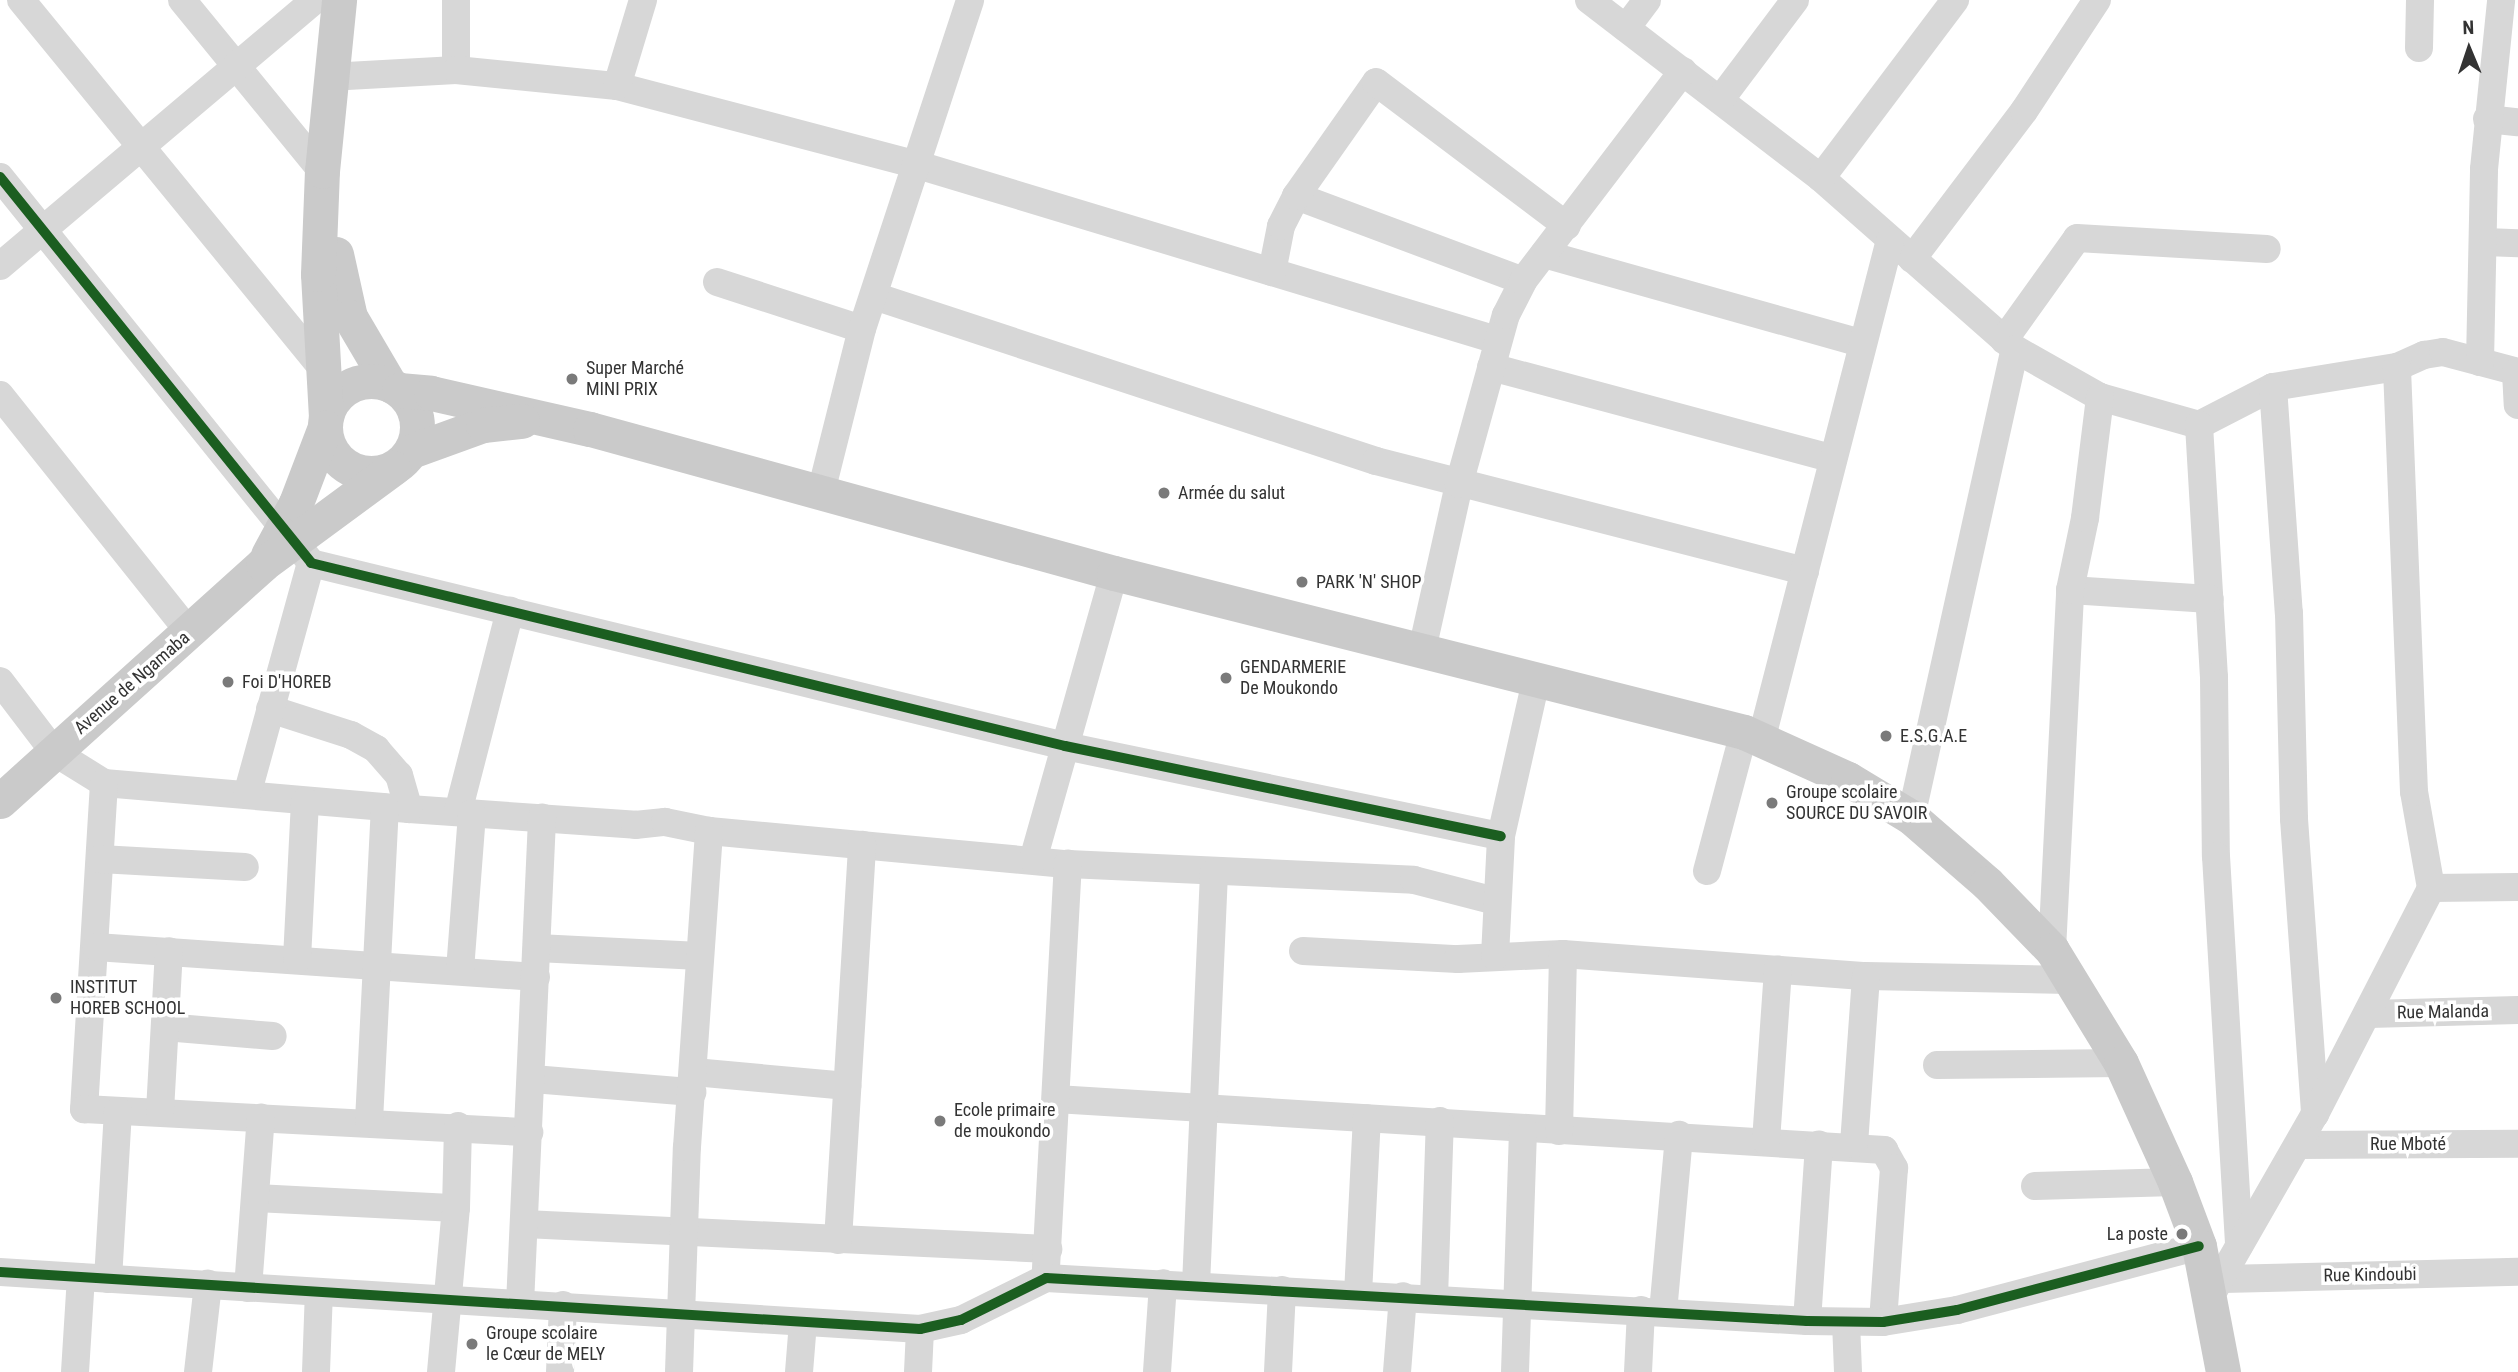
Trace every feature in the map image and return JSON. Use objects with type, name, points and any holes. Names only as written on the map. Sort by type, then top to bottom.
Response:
[{"type":"main road","points":[[339,0],[322,171],[321,366],[325,422],[332,453],[341,463],[366,473],[484,425],[550,420]]},
{"type":"main road","points":[[353,0],[337,170],[336,265],[350,317],[394,387],[416,413],[418,433],[402,460]]},
{"type":"main road","points":[[325,422],[337,396],[350,386],[374,381],[550,420],[1114,573],[1753,734],[1827,767],[1911,817],[1987,883],[2060,965],[2121,1063],[2175,1182],[2216,1288],[2223,1372]]},
{"type":"main road","name":"Avenue de Ngamaba","points":[[296,544],[325,422]]},
{"type":"main road","name":"Avenue de Ngamaba","points":[[0,801],[263,564],[296,544],[402,460]]},
{"type":"street","points":[[21,0],[321,366]]},
{"type":"street","points":[[182,0],[322,171]]},
{"type":"street","points":[[0,265],[316,0]]},
{"type":"street","points":[[456,0],[456,70]]},
{"type":"street","points":[[617,86],[643,0]]},
{"type":"street","points":[[821,492],[862,329],[970,0]]},
{"type":"street","points":[[1589,0],[1821,178],[2009,345],[2100,397],[2199,425],[2273,387],[2398,367],[2443,352],[2517,372],[2518,405]]},
{"type":"street","points":[[1626,28],[1647,0]]},
{"type":"street","points":[[1720,100],[1795,0]]},
{"type":"street","points":[[1821,178],[1955,0]]},
{"type":"street","points":[[1912,259],[2024,111],[2097,0]]},
{"type":"street","points":[[2418,48],[2420,0]]},
{"type":"street","points":[[2480,362],[2487,119],[2500,2]]},
{"type":"street","points":[[347,76],[456,70],[617,86],[918,165],[1497,340]]},
{"type":"street","points":[[1422,650],[1459,484],[1497,340],[1524,281],[1683,71]]},
{"type":"street","points":[[1272,272],[1281,226],[1296,196],[1373,83],[1381,82],[1567,226]]},
{"type":"street","points":[[2487,119],[2518,122]]},
{"type":"street","points":[[0,177],[296,544],[510,611],[1065,746],[1501,836]]},
{"type":"street","points":[[1296,196],[1524,281]]},
{"type":"street","points":[[1911,817],[2009,345],[2077,238],[2267,249]]},
{"type":"street","points":[[1707,871],[1805,571],[1831,458],[1890,240]]},
{"type":"street","points":[[2485,242],[2518,243]]},
{"type":"street","points":[[1544,254],[1861,343]]},
{"type":"street","points":[[717,282],[862,329]]},
{"type":"street","points":[[874,296],[1459,484],[1805,571]]},
{"type":"street","points":[[1491,367],[1831,458]]},
{"type":"street","points":[[2216,1288],[2369,1014],[2431,888],[2414,792],[2398,367]]},
{"type":"street","points":[[2273,387],[2288,613],[2295,845],[2315,1114]]},
{"type":"street","points":[[0,395],[190,632]]},
{"type":"street","points":[[1303,951],[1458,959],[1563,954],[1866,976],[2060,965],[2070,590],[2085,518],[2100,397]]},
{"type":"street","points":[[2199,425],[2210,599],[2216,856],[2239,1245]]},
{"type":"street","points":[[247,795],[270,709],[296,544]]},
{"type":"street","points":[[1033,860],[1114,573]]},
{"type":"street","points":[[2070,590],[2210,599]]},
{"type":"street","points":[[460,970],[465,813],[510,611]]},
{"type":"street","points":[[0,681],[54,752],[104,783],[635,825],[665,822],[709,831],[1068,864],[1414,880],[1495,901]]},
{"type":"street","points":[[1495,956],[1495,901],[1501,836],[1536,681]]},
{"type":"street","points":[[270,709],[351,735],[376,749],[399,775],[378,965],[369,1121]]},
{"type":"street","points":[[104,783],[84,1110],[369,1121],[529,1132]]},
{"type":"street","points":[[297,960],[306,801]]},
{"type":"street","points":[[520,1304],[533,1079],[542,817]]},
{"type":"street","points":[[680,1372],[693,1082],[709,831]]},
{"type":"street","points":[[838,1240],[862,845]]},
{"type":"street","points":[[100,859],[245,867]]},
{"type":"street","points":[[1046,1278],[1068,864]]},
{"type":"street","points":[[1196,1285],[1206,1108],[1214,872]]},
{"type":"street","points":[[2431,888],[2518,887]]},
{"type":"street","points":[[96,947],[536,977]]},
{"type":"street","points":[[537,948],[700,956]]},
{"type":"street","points":[[160,1111],[169,951]]},
{"type":"street","points":[[1559,1131],[1563,954]]},
{"type":"street","points":[[1766,1141],[1778,969]]},
{"type":"street","points":[[1854,1144],[1866,976]]},
{"type":"street","name":"Rue Malanda","points":[[2369,1014],[2518,1010]]},
{"type":"street","points":[[165,1027],[273,1035]]},
{"type":"street","points":[[1937,1065],[2121,1063]]},
{"type":"street","points":[[533,1079],[847,1086]]},
{"type":"street","points":[[1056,1100],[1440,1121],[1559,1131],[1854,1144],[1884,1150],[1894,1168],[1883,1322]]},
{"type":"street","points":[[75,1372],[94,1278],[118,1111]]},
{"type":"street","points":[[248,1287],[257,1198],[261,1117]]},
{"type":"street","points":[[1358,1294],[1367,1118]]},
{"type":"street","points":[[1434,1298],[1440,1121]]},
{"type":"street","points":[[441,1372],[445,1298],[456,1208],[458,1126]]},
{"type":"street","points":[[1515,1372],[1523,1129]]},
{"type":"street","points":[[1638,1372],[1652,1311],[1679,1135]]},
{"type":"street","points":[[1807,1321],[1819,1144]]},
{"type":"street","name":"Rue Mboté","points":[[2298,1145],[2518,1144]]},
{"type":"street","points":[[2035,1186],[2175,1182]]},
{"type":"street","points":[[257,1198],[456,1208]]},
{"type":"street","points":[[525,1224],[1048,1249]]},
{"type":"street","points":[[0,1272],[920,1329],[961,1320],[1046,1278],[1517,1301],[1807,1321],[1883,1322],[1957,1310],[2199,1246]]},
{"type":"street","name":"Rue Kindoubi","points":[[2216,1288],[2518,1272]]},
{"type":"street","points":[[1157,1372],[1163,1283]]},
{"type":"street","points":[[198,1372],[208,1284]]},
{"type":"street","points":[[1278,1372],[1282,1290]]},
{"type":"street","points":[[316,1372],[320,1292]]},
{"type":"street","points":[[1397,1372],[1403,1296]]},
{"type":"street","points":[[559,1372],[563,1306]]},
{"type":"street","points":[[799,1372],[803,1322]]},
{"type":"street","points":[[1846,1322],[1848,1372]]},
{"type":"street","points":[[918,1372],[920,1329]]},
{"type":"cycle path","points":[[0,177],[311,563],[1065,746],[1501,836]]},
{"type":"cycle path","points":[[0,1272],[920,1329],[961,1320],[1046,1278],[1807,1321],[1883,1322],[1957,1310],[2199,1246]]},
{"type":"place","name":"Super Marché MINI PRIX","points":[[572,379]]},
{"type":"place","name":"Armée du salut","points":[[1164,493]]},
{"type":"place","name":"PARK 'N' SHOP","points":[[1302,582]]},
{"type":"place","name":"GENDARMERIE De Moukondo","points":[[1226,678]]},
{"type":"place","name":"Foi D'HOREB","points":[[228,682]]},
{"type":"place","name":"E.S.G.A.E","points":[[1886,736]]},
{"type":"place","name":"Groupe scolaire SOURCE DU SAVOIR","points":[[1772,803]]},
{"type":"place","name":"INSTITUT HOREB SCHOOL","points":[[56,998]]},
{"type":"place","name":"Ecole primaire de moukondo","points":[[940,1121]]},
{"type":"place","name":"La poste","points":[[2182,1234]]},
{"type":"place","name":"Groupe scolaire le Cœur de MELY","points":[[472,1344]]}]
